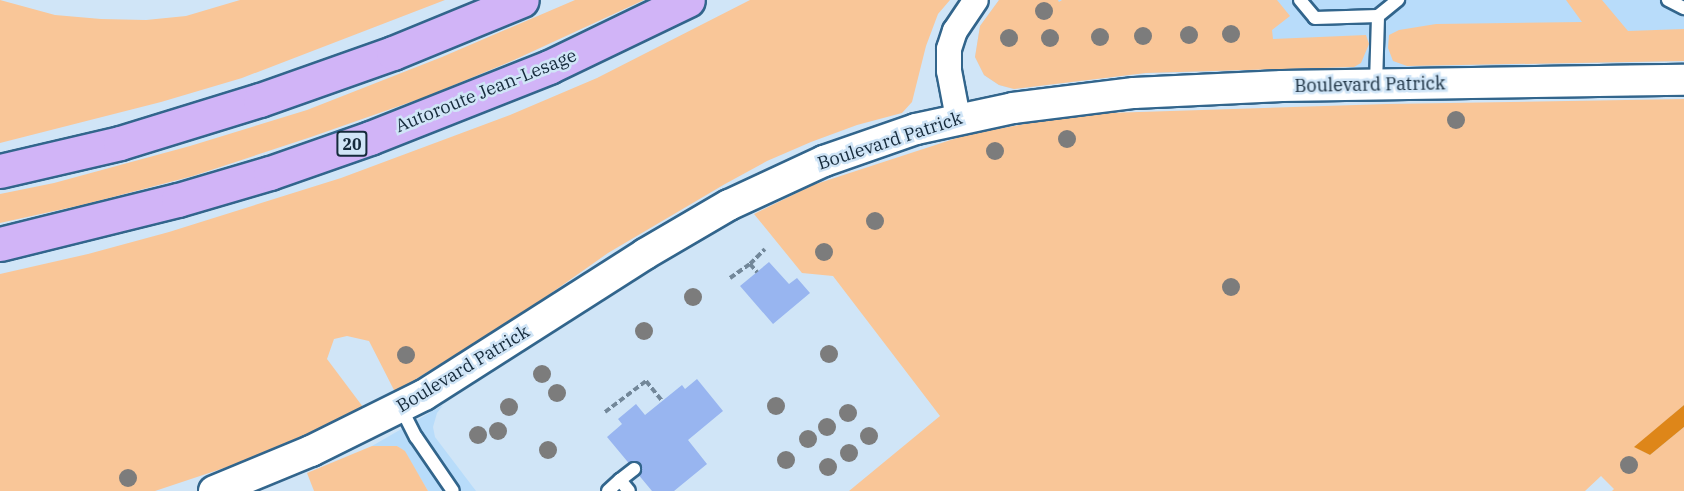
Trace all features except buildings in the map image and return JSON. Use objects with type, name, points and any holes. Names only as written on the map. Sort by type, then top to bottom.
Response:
[{"type":"highway","points":[[0,171],[120,143],[260,100],[393,53],[522,0]]},
{"type":"highway","name":"Autoroute Jean-Lesage","points":[[0,244],[178,200],[352,144],[520,79],[605,42],[688,0]]},
{"type":"street","points":[[958,118],[950,71],[949,48],[955,31],[976,0]]},
{"type":"street","name":"Boulevard Patrick","points":[[214,491],[311,452],[401,408],[478,363],[645,254],[729,205],[791,175],[853,150],[958,118],[1013,108],[1134,93],[1282,86],[1684,80]]},
{"type":"lane","points":[[1300,0],[1315,18],[1378,16],[1398,0]]},
{"type":"lane","points":[[1668,0],[1684,8]]},
{"type":"lane","points":[[1376,85],[1378,16]]},
{"type":"lane","points":[[401,408],[416,437],[453,491]]},
{"type":"lane","points":[[608,491],[634,469]]},
{"type":"lane","points":[[620,480],[629,491]]},
{"type":"path","points":[[730,278],[750,264],[765,249]]},
{"type":"path","points":[[750,264],[757,272]]},
{"type":"path","points":[[605,412],[646,381],[662,401]]},
{"type":"shaded area","points":[[0,0],[55,15],[146,20],[186,16],[240,0],[445,0],[242,78],[161,102],[0,143]]},
{"type":"shaded area","points":[[575,0],[644,0],[514,60],[425,97],[311,137],[193,176],[86,204],[0,223],[0,194],[54,183],[190,146],[307,110],[442,57]]},
{"type":"shaded area","points":[[750,0],[950,0],[938,14],[926,46],[912,102],[902,113],[857,125],[811,142],[767,161],[725,184],[608,253],[520,315],[395,392],[369,341],[347,336],[334,339],[327,359],[363,407],[314,431],[230,466],[155,491],[0,491],[0,274],[88,254],[169,232],[341,178],[510,115],[597,78]]},
{"type":"shaded area","points":[[999,0],[1684,0],[1684,61],[1146,73],[1014,89],[999,85],[984,75],[975,57],[980,26]]},
{"type":"shaded area","points":[[999,0],[1058,0],[1059,2],[1062,0],[1277,0],[1290,16],[1272,30],[1273,39],[1366,35],[1369,44],[1361,63],[1354,67],[1146,73],[1014,89],[999,85],[984,75],[975,57],[980,26]]},
{"type":"shaded area","points":[[1566,0],[1602,0],[1628,31],[1684,29],[1684,61],[1407,66],[1393,61],[1388,48],[1389,35],[1399,30],[1436,24],[1582,22]]},
{"type":"shaded area","points":[[1684,99],[1684,405],[1635,447],[1650,455],[1684,427],[1684,491],[1612,491],[1614,489],[1601,476],[1585,491],[849,491],[940,416],[833,276],[802,273],[754,214],[813,185],[969,134],[1036,122],[1108,113],[1387,104]]},
{"type":"shaded area","points":[[443,405],[437,413],[433,427],[435,437],[476,491],[428,491],[404,451],[397,446],[372,446]]},
{"type":"shaded area","points":[[1684,405],[1684,427],[1650,455],[1634,447]]},
{"type":"shaded area","points":[[372,446],[397,446],[405,451],[428,491],[314,491],[307,473]]}]
